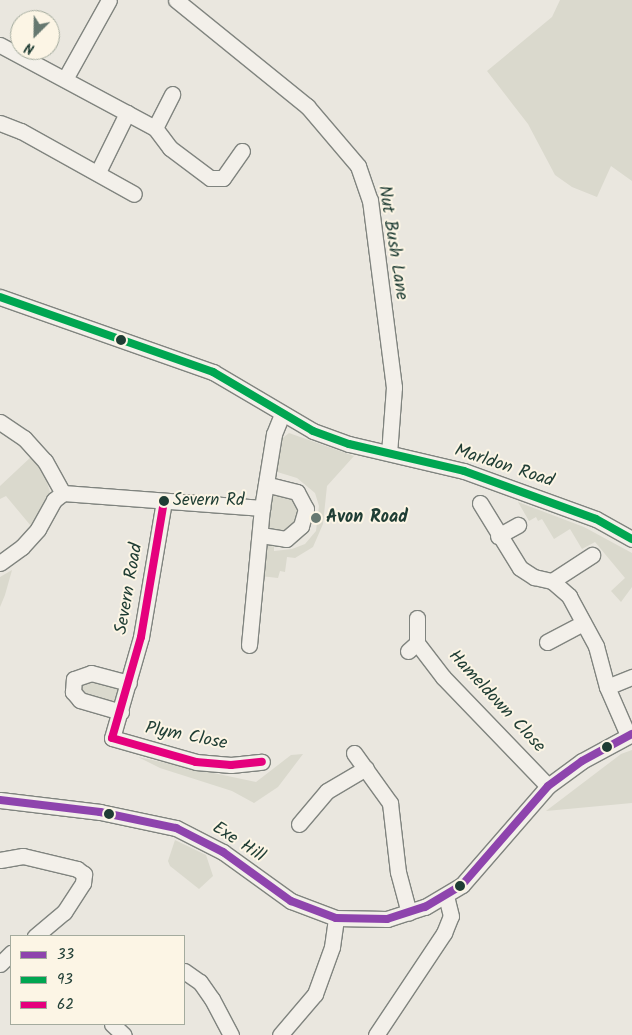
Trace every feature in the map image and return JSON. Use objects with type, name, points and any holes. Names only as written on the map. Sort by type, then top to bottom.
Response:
[{"type":"street","points":[[65,80],[109,0]]},
{"type":"street","name":"Nut Bush Lane","points":[[176,0],[307,106],[358,166],[370,200],[394,388],[390,453]]},
{"type":"street","points":[[0,45],[155,128],[170,148],[210,178],[216,185],[242,151]]},
{"type":"street","points":[[155,128],[172,94]]},
{"type":"street","points":[[98,172],[127,112]]},
{"type":"street","points":[[0,123],[98,172],[134,194]]},
{"type":"street","name":"Marldon Road","points":[[0,297],[212,372],[313,431],[464,472],[525,492],[596,519],[632,539]]},
{"type":"street","points":[[250,645],[262,508],[274,434],[282,414]]},
{"type":"street","points":[[0,422],[24,438],[45,461],[63,493]]},
{"type":"street","points":[[261,535],[286,540],[301,526],[306,509],[297,492],[266,484]]},
{"type":"street","points":[[0,563],[22,547],[38,529],[54,500],[63,493],[262,508]]},
{"type":"street","name":"Severn Road","points":[[112,738],[141,637],[164,501]]},
{"type":"street","points":[[480,503],[498,536],[520,568],[534,577],[552,582],[569,596],[596,646],[607,687],[630,735]]},
{"type":"street","points":[[498,536],[518,525]]},
{"type":"street","points":[[552,582],[592,555]]},
{"type":"street","name":"Hameldown Close","points":[[417,618],[413,647],[548,786]]},
{"type":"street","points":[[547,642],[583,623]]},
{"type":"street","points":[[121,712],[80,700],[73,692],[74,679],[91,673],[129,683]]},
{"type":"street","points":[[607,687],[632,677]]},
{"type":"street","name":"Exe Hill","points":[[0,800],[100,812],[176,828],[223,852],[291,902],[336,918],[387,919],[409,913],[446,896],[474,873],[548,786],[582,761],[630,735]]},
{"type":"street","name":"Plym Close","points":[[112,738],[196,762],[256,766]]},
{"type":"street","points":[[354,753],[390,803],[398,872],[409,913]]},
{"type":"street","points":[[299,824],[327,791],[366,768]]},
{"type":"street","points":[[0,860],[23,856],[77,869],[84,874],[83,884],[64,912],[36,935]]},
{"type":"street","points":[[376,1035],[444,933],[450,916],[446,896]]},
{"type":"street","points":[[280,1035],[316,994],[332,947],[336,918]]},
{"type":"street","points":[[0,964],[10,955]]},
{"type":"street","points":[[185,972],[200,982],[212,999],[231,1035]]},
{"type":"street","points":[[113,1025],[124,1035]]},
{"type":"shaded area","points":[[560,0],[632,0],[632,181],[611,166],[597,197],[572,187],[555,175],[528,124],[487,71],[552,17]]},
{"type":"shaded area","points":[[289,433],[354,456],[327,486],[323,524],[313,547],[295,558],[287,557],[285,572],[280,571],[278,578],[260,576],[267,543],[274,542],[274,551],[292,549],[305,544],[316,531],[319,506],[315,493],[297,478],[274,471],[279,441]]},
{"type":"shaded area","points":[[32,456],[43,470],[50,492],[42,512],[31,526],[6,496],[0,499],[0,486]]},
{"type":"shaded area","points":[[266,484],[303,498],[295,534],[261,535]]},
{"type":"shaded area","points":[[518,502],[584,527],[632,553],[632,587],[621,602],[611,591],[625,578],[595,542],[582,549],[570,529],[554,539],[542,519],[538,521],[536,517],[529,521]]},
{"type":"shaded area","points":[[12,570],[5,595],[0,607],[0,577]]},
{"type":"shaded area","points":[[74,679],[129,683],[121,712],[106,710],[73,686]]},
{"type":"shaded area","points":[[632,750],[632,803],[546,811],[621,754]]},
{"type":"shaded area","points":[[303,754],[278,787],[254,803],[232,791],[160,768],[138,757],[256,782],[291,755]]},
{"type":"shaded area","points":[[175,840],[206,855],[213,876],[199,889],[170,866],[168,861]]},
{"type":"transit line","name":"93","points":[[0,297],[213,372],[313,431],[349,444],[464,471],[596,519],[632,539]]},
{"type":"transit line","name":"62","points":[[164,501],[141,637],[112,738],[196,762],[231,765],[262,762]]},
{"type":"transit line","name":"33","points":[[0,800],[100,812],[176,828],[223,852],[291,901],[336,918],[387,919],[425,907],[462,885],[548,786],[582,761],[632,734]]},
{"type":"place","name":"Severn Rd","points":[[164,501]]},
{"type":"place","name":"Avon Road","points":[[316,518]]}]
